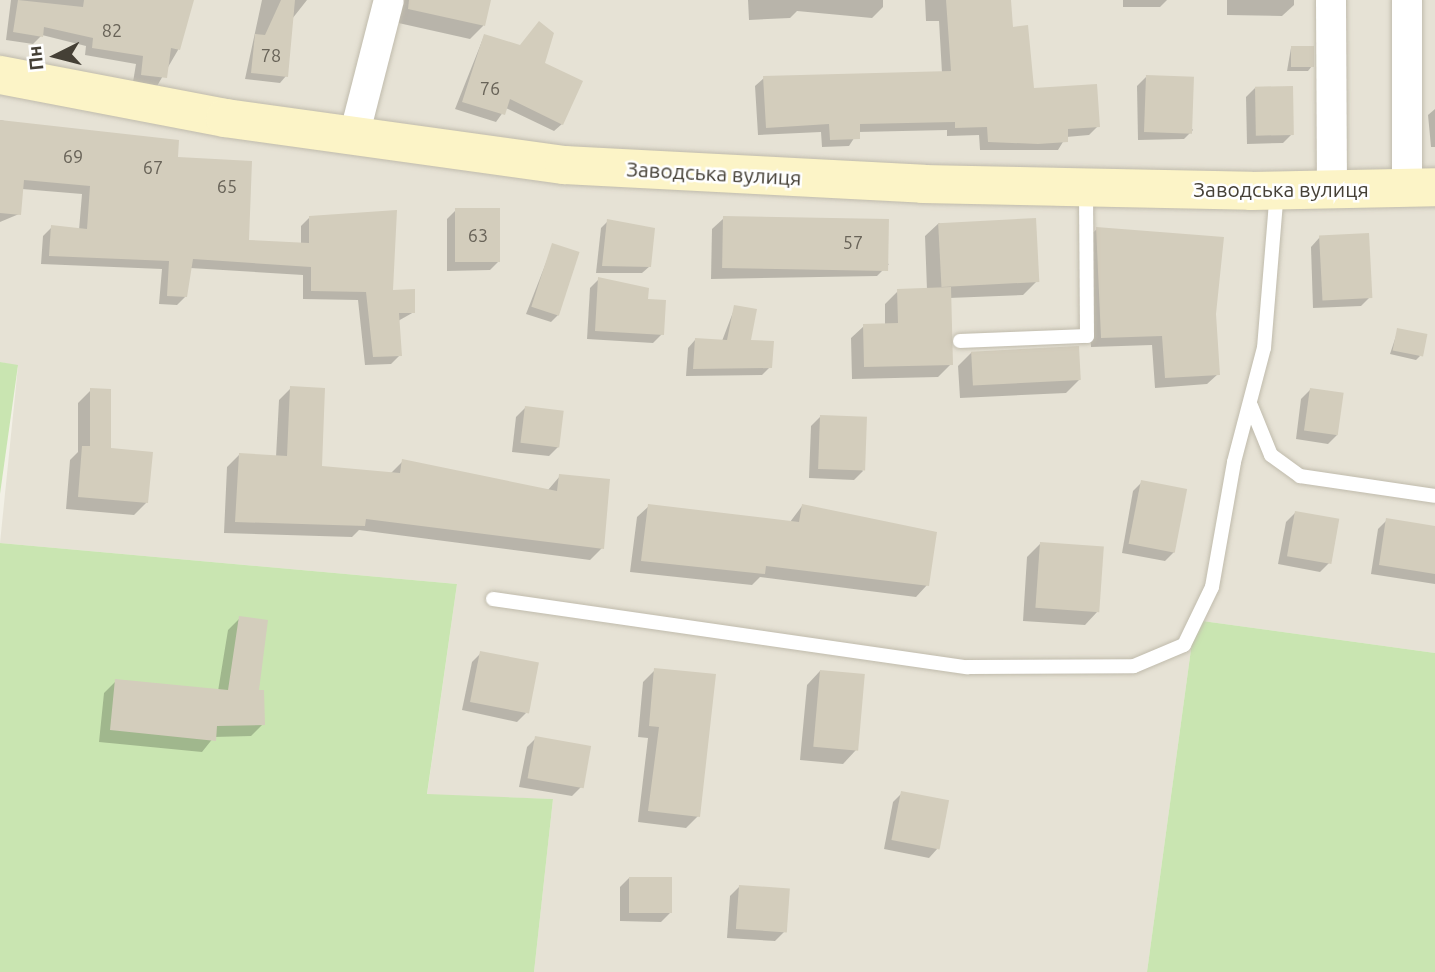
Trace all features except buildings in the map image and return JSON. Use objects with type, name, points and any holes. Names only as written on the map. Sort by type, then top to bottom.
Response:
[{"type":"main road","name":"Заводська вулиця","points":[[0,75],[354,136],[564,165],[1086,188],[1332,191],[1421,187]]},
{"type":"street","points":[[354,136],[389,0]]},
{"type":"street","points":[[1331,0],[1332,191]]},
{"type":"street","points":[[1407,0],[1421,187]]},
{"type":"lane","points":[[960,341],[1087,336],[1086,188]]},
{"type":"lane","points":[[493,599],[967,667],[1134,666],[1184,645],[1212,587],[1252,388],[1264,348],[1277,191]]},
{"type":"lane","points":[[1252,388],[1255,428],[1271,455],[1300,476],[1435,496]]},
{"type":"shaded area","points":[[0,0],[1435,0],[1435,653],[1195,620],[1147,972],[534,972],[553,799],[427,795],[457,584],[0,543],[18,366],[0,362]]},
{"type":"green space","points":[[0,362],[18,365],[0,494]]},
{"type":"green space","points":[[0,543],[457,584],[427,794],[553,799],[534,972],[0,972]]},
{"type":"green space","points":[[1195,620],[1435,653],[1435,972],[1147,972]]}]
